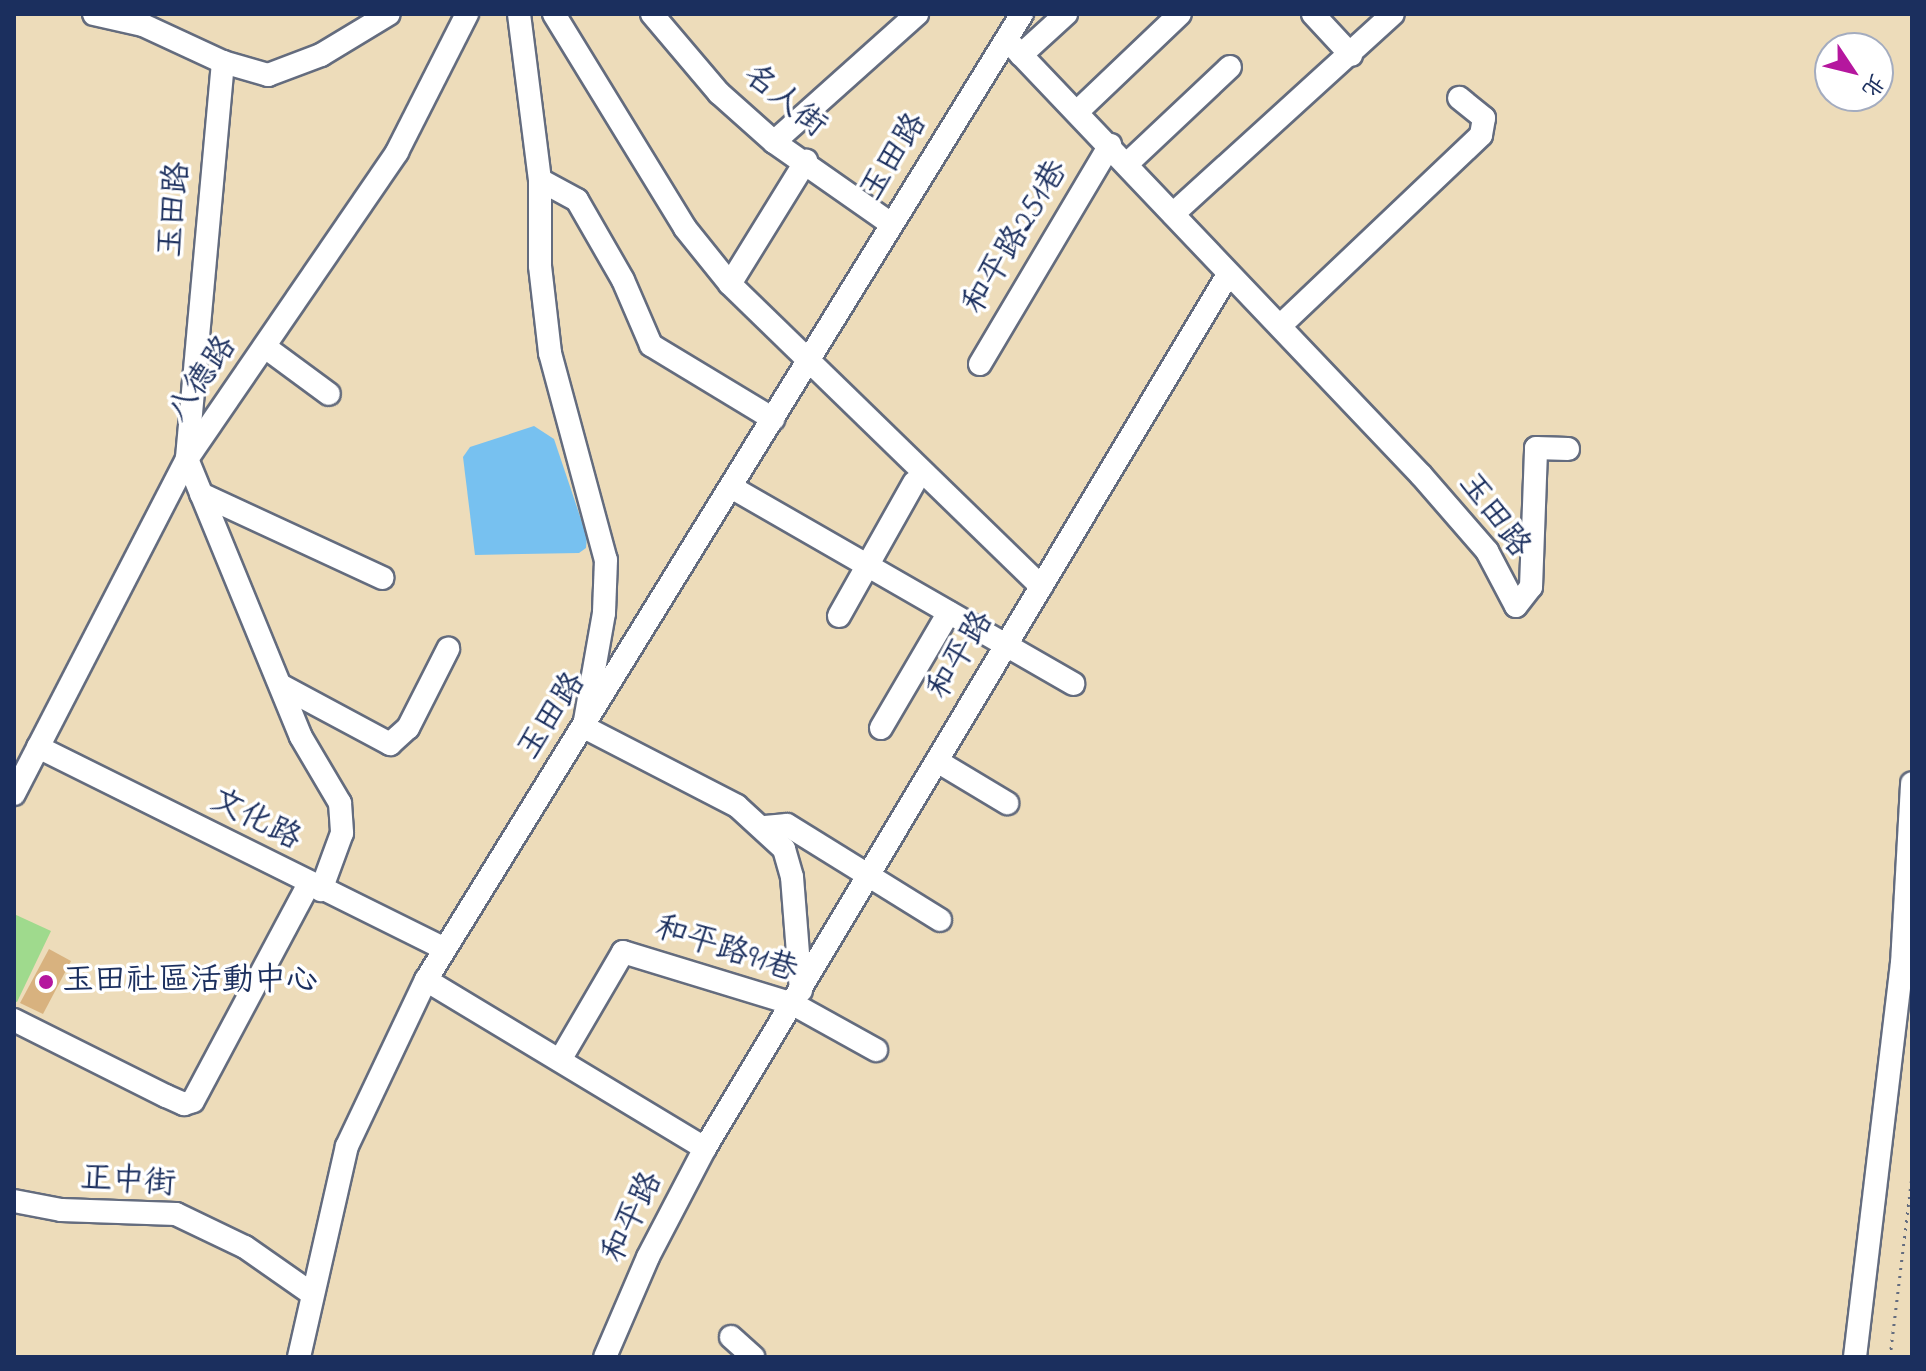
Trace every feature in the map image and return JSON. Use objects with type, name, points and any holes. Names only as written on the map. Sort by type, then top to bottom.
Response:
[{"type":"street","points":[[94,14],[143,25],[223,62],[268,75],[290,70],[389,14]]},
{"type":"street","name":"八德路","points":[[14,794],[187,459],[397,152],[467,14]]},
{"type":"street","points":[[519,14],[540,180],[540,266],[550,353],[606,560],[604,613],[584,727],[699,785],[765,827],[784,849],[792,877],[797,998]]},
{"type":"street","points":[[554,14],[685,228],[730,284],[1041,586]]},
{"type":"street","name":"名人街","points":[[652,14],[719,93],[774,142],[806,161],[891,224]]},
{"type":"street","points":[[774,142],[917,14]]},
{"type":"street","name":"玉田路","points":[[299,1357],[347,1146],[426,980],[891,224],[1014,48],[1022,14]]},
{"type":"street","points":[[1066,14],[1014,48],[1128,163],[1227,276]]},
{"type":"street","points":[[1077,112],[1180,14]]},
{"type":"street","points":[[1313,14],[1351,55]]},
{"type":"street","points":[[1173,214],[1393,14]]},
{"type":"street","name":"玉田路","points":[[187,459],[223,62]]},
{"type":"street","points":[[1128,163],[1230,67]]},
{"type":"street","points":[[1280,326],[1481,135],[1484,118],[1459,98]]},
{"type":"street","name":"和平路251巷","points":[[980,364],[1110,145]]},
{"type":"street","points":[[730,284],[806,161]]},
{"type":"street","points":[[540,180],[577,200],[623,280],[651,345],[773,419]]},
{"type":"street","name":"玉田路","points":[[1227,276],[1280,326],[1465,524],[1487,551],[1516,606],[1531,587],[1536,448],[1568,449]]},
{"type":"street","name":"和平路","points":[[605,1357],[648,1257],[705,1148],[1227,276]]},
{"type":"street","points":[[265,347],[329,394]]},
{"type":"street","points":[[14,1020],[166,1096],[184,1104],[193,1101],[315,887],[342,833],[340,803],[301,737],[187,459]]},
{"type":"street","points":[[839,616],[914,483]]},
{"type":"street","points":[[731,487],[1073,684]]},
{"type":"street","points":[[201,494],[383,578]]},
{"type":"street","points":[[881,728],[949,612]]},
{"type":"street","points":[[282,686],[390,744],[408,728],[448,649]]},
{"type":"street","name":"文化路","points":[[38,747],[445,949]]},
{"type":"street","points":[[937,761],[1007,803]]},
{"type":"street","points":[[1855,1357],[1902,964],[1912,783]]},
{"type":"street","points":[[765,827],[787,825],[940,920]]},
{"type":"street","name":"和平路91巷","points":[[560,1060],[623,952],[797,998],[876,1050]]},
{"type":"street","points":[[426,980],[705,1148]]},
{"type":"street","name":"正中街","points":[[14,1201],[61,1210],[176,1214],[245,1247],[312,1294]]},
{"type":"street","points":[[731,1337],[753,1357]]},
{"type":"path","points":[[1890,1357],[1912,1175]]},
{"type":"green space","points":[[14,914],[51,931],[17,1002],[14,1001]]},
{"type":"water","points":[[534,426],[554,439],[587,537],[586,548],[579,553],[475,555],[463,457],[470,447]]},
{"type":"building","name":"玉田社區活動中心","points":[[49,949],[71,961],[43,1014],[20,1003]]},
{"type":"place","name":"玉田社區活動中心","points":[[46,982]]}]
